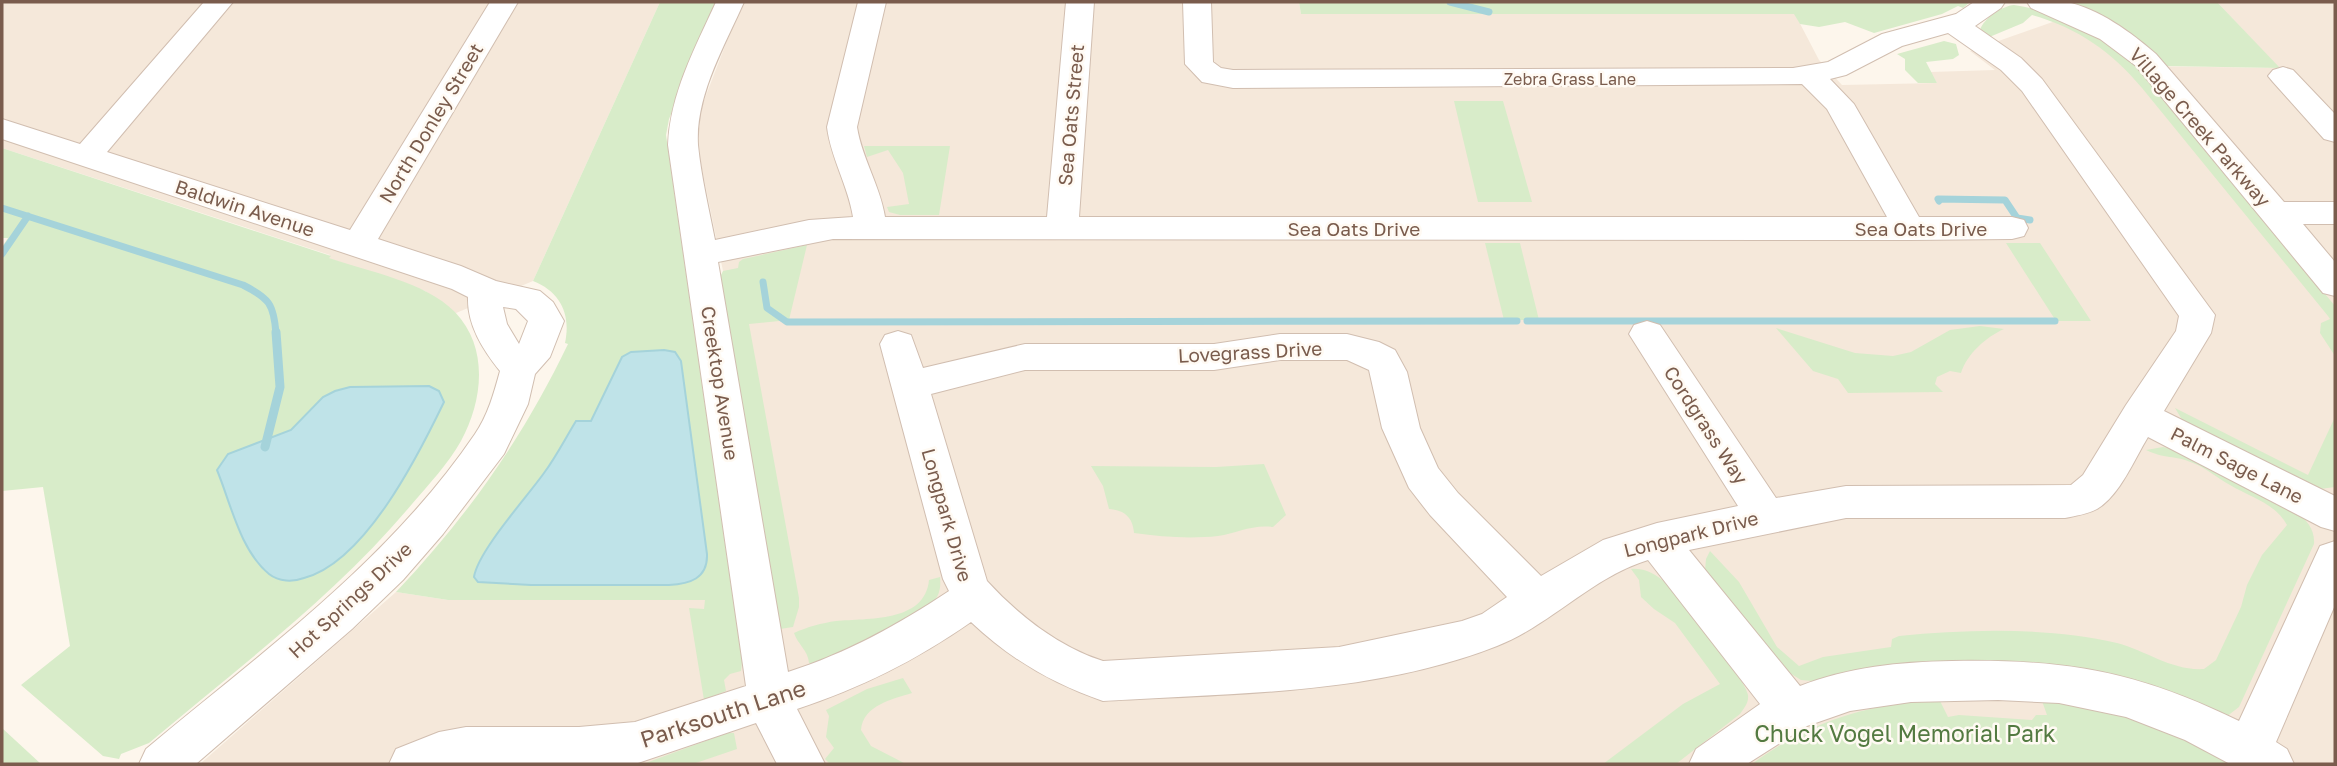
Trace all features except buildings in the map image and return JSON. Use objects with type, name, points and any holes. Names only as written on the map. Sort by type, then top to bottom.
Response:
[{"type":"street","points":[[86,157],[219,2]]},
{"type":"street","name":"North Donley Street","points":[[358,244],[505,2]]},
{"type":"street","name":"Creektop Avenue","points":[[730,2],[683,123],[683,150],[771,698],[783,735],[802,764]]},
{"type":"street","points":[[871,228],[865,192],[844,143],[842,121],[872,2]]},
{"type":"street","name":"Sea Oats Street","points":[[1062,229],[1080,2]]},
{"type":"street","name":"Zebra Grass Lane","points":[[1197,2],[1199,64],[1212,76],[1228,79],[1771,78],[1810,75],[1853,62],[1892,40],[1953,24],[1975,15],[1992,2]]},
{"type":"street","name":"Village Creek Parkway","points":[[2040,2],[2094,23],[2135,50],[2160,75],[2335,284]]},
{"type":"street","name":"Longpark Drive","points":[[898,344],[961,570],[973,598],[1007,628],[1072,670],[1092,679],[1114,682],[1351,666],[1473,637],[1497,627],[1605,557],[1657,541],[1839,502],[2077,500],[2097,486],[2193,332],[2197,321],[2196,313],[2029,81],[2003,58],[1953,24]]},
{"type":"street","points":[[1810,75],[1839,104],[1910,229]]},
{"type":"street","points":[[2283,76],[2335,132]]},
{"type":"street","name":"Baldwin Avenue","points":[[2,129],[443,272],[486,291]]},
{"type":"street","points":[[2276,213],[2335,212]]},
{"type":"street","name":"Sea Oats Drive","points":[[700,255],[809,230],[871,228],[2012,228]]},
{"type":"street","points":[[486,291],[484,309],[499,346],[519,368]]},
{"type":"street","name":"Hot Springs Drive","points":[[162,764],[337,616],[416,537],[490,443],[505,413],[519,368],[532,357],[546,321],[533,302],[519,296],[486,291]]},
{"type":"street","name":"Cordgrass Way","points":[[1647,334],[1766,516]]},
{"type":"street","name":"Lovegrass Drive","points":[[910,385],[1025,357],[1214,357],[1280,347],[1347,347],[1366,351],[1382,360],[1390,372],[1401,428],[1423,477],[1444,504],[1537,600]]},
{"type":"street","name":"Palm Sage Lane","points":[[2139,415],[2335,515]]},
{"type":"street","points":[[1657,541],[1792,710]]},
{"type":"street","points":[[1712,764],[1748,736],[1792,710],[1844,693],[1906,682],[2044,682],[2090,688],[2142,703],[2188,721],[2260,758],[2335,558]]},
{"type":"street","name":"Parksouth Lane","points":[[412,764],[434,754],[464,748],[603,756],[816,683],[889,652],[973,598]]},
{"type":"shaded area","points":[[2,2],[660,2],[533,281],[456,313],[425,291],[328,258],[330,255],[2,148]]},
{"type":"shaded area","points":[[742,2],[1299,2],[1301,14],[1795,14],[1819,60],[1842,85],[1937,83],[1930,72],[1995,70],[1970,51],[2064,18],[2137,66],[2279,68],[2217,2],[2335,2],[2335,764],[200,764],[396,592],[448,600],[774,598],[723,271],[696,140],[698,116]]},
{"type":"green space","points":[[660,2],[716,2],[669,119],[666,135],[742,662],[741,671],[730,674],[724,680],[726,691],[704,700],[689,608],[704,609],[705,600],[448,600],[396,592],[446,535],[492,475],[532,412],[568,344],[565,343],[566,323],[562,306],[551,291],[533,281]]},
{"type":"green space","points":[[1299,2],[1970,2],[1963,8],[1958,6],[1942,14],[1874,33],[1845,22],[1819,27],[1800,24],[1794,14],[1301,14]]},
{"type":"green space","points":[[2060,2],[2217,2],[2280,68],[2164,66]]},
{"type":"green space","points":[[2014,5],[2052,14],[2086,30],[2118,50],[2146,76],[2335,306],[2335,356],[2320,333],[2321,323],[2330,319],[2328,316],[2119,63],[2079,34],[2032,15],[2023,23],[1987,38],[1980,30],[1994,13]]},
{"type":"green space","points":[[1944,41],[1956,44],[1959,55],[1953,59],[1926,62],[1937,83],[1918,83],[1905,70],[1905,59],[1897,54]]},
{"type":"green space","points":[[1454,101],[1503,101],[1532,202],[1478,202]]},
{"type":"green space","points":[[864,146],[950,146],[939,215],[900,215],[889,212],[887,207],[909,204],[903,173],[888,150],[867,157]]},
{"type":"green space","points":[[2,148],[331,256],[329,258],[428,292],[455,312],[466,326],[478,358],[478,392],[461,441],[438,474],[383,537],[319,600],[252,658],[149,743],[121,754],[119,759],[103,756],[21,685],[70,646],[43,487],[2,491],[2,247],[8,238],[2,238]]},
{"type":"green space","points":[[1485,243],[1520,243],[1539,320],[1504,320]]},
{"type":"green space","points":[[2006,243],[2040,243],[2091,321],[2056,321]]},
{"type":"green space","points":[[807,245],[789,320],[749,324],[799,598],[793,627],[780,629],[720,277],[723,271],[738,268],[743,259]]},
{"type":"green space","points":[[1980,326],[2004,329],[1978,347],[1961,373],[1950,371],[1937,377],[1935,384],[1943,392],[1848,393],[1838,379],[1813,371],[1776,328],[1855,353],[1893,356],[1911,352],[1950,330]]},
{"type":"green space","points":[[2175,408],[2308,475],[2335,417],[2335,487],[2320,489],[2184,423]]},
{"type":"green space","points":[[2163,447],[2181,451],[2296,511],[2307,522],[2313,534],[2314,544],[2239,707],[2226,717],[1893,665],[1853,670],[1812,681],[1801,680],[1785,670],[1705,570],[1710,551],[1739,582],[1777,647],[1799,666],[1823,657],[1891,647],[1892,639],[1899,636],[2008,631],[2063,634],[2117,643],[2181,667],[2204,669],[2216,660],[2262,555],[2287,525],[2269,506],[2202,468],[2146,450]]},
{"type":"green space","points":[[1264,464],[1286,515],[1273,527],[1197,537],[1134,533],[1127,515],[1109,509],[1103,486],[1091,466],[1216,467]]},
{"type":"green space","points":[[1631,569],[1650,572],[1669,586],[1724,654],[1748,695],[1747,703],[1740,714],[1676,764],[1603,764],[1683,704],[1720,684],[1675,623],[1641,597],[1639,580]]},
{"type":"green space","points":[[940,577],[935,600],[921,613],[862,644],[817,663],[809,663],[794,633],[836,621],[893,616],[917,604],[925,594],[929,580]]},
{"type":"green space","points":[[903,678],[912,693],[873,709],[863,721],[861,730],[871,746],[906,764],[830,764],[825,759],[834,748],[826,737],[829,716],[826,710],[867,689]]},
{"type":"green space","name":"Chuck Vogel Memorial Park","points":[[1940,701],[1948,717],[1959,715],[2032,720],[2036,715],[2047,715],[2042,701],[2092,709],[2165,731],[2234,764],[1752,764],[1792,738],[1836,719],[1881,707]]},
{"type":"green space","points":[[2,728],[41,764],[2,764]]},
{"type":"green space","points":[[727,733],[734,733],[737,749],[693,764],[643,764]]},
{"type":"water","points":[[631,352],[675,352],[681,361],[707,554],[701,575],[684,583],[669,585],[531,585],[478,582],[474,577],[484,553],[548,467],[576,421],[591,421],[622,357]]},
{"type":"water","points":[[429,386],[439,391],[444,402],[404,477],[368,530],[348,551],[326,568],[304,578],[282,580],[269,574],[243,540],[217,470],[228,454],[291,430],[323,397],[335,391],[350,387]]},
{"type":"waterway","points":[[1450,2],[1489,12]]},
{"type":"waterway","points":[[1939,201],[1938,199],[2005,200],[2017,218],[2030,220]]},
{"type":"waterway","points":[[2,208],[28,216]]},
{"type":"waterway","points":[[2,254],[28,216]]},
{"type":"waterway","points":[[28,216],[243,285],[268,303],[274,316],[276,334]]},
{"type":"waterway","points":[[763,282],[767,308],[787,322],[1517,321]]},
{"type":"waterway","points":[[1527,321],[2055,321]]},
{"type":"waterway","points":[[265,447],[280,387],[276,332]]}]
